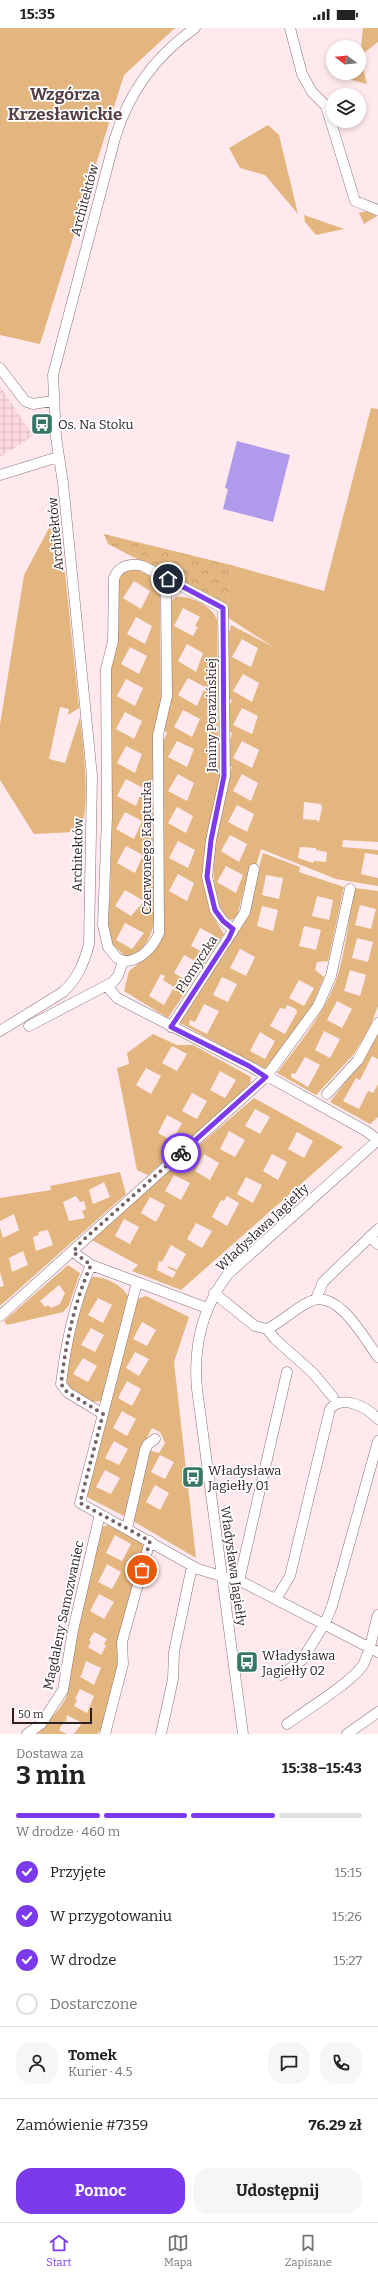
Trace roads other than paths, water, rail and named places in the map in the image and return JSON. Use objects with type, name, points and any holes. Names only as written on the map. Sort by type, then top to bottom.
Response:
[{"type":"street","name":"Architektów","points":[[0,1032],[63,992],[82,969],[89,944],[92,776],[63,483],[58,457],[52,401],[53,375],[57,351],[121,119],[131,96],[151,67],[178,40],[195,28]]},
{"type":"street","points":[[290,28],[302,74],[312,92],[326,106],[355,201],[378,210]]},
{"type":"street","points":[[0,368],[25,402],[33,404],[52,401]]},
{"type":"street","points":[[0,475],[58,457]]},
{"type":"street","name":"Janiny Porazińskiej","points":[[123,961],[117,958],[108,947],[103,925],[107,816],[106,669],[113,641],[113,583],[118,570],[125,566],[134,564],[143,566],[223,608],[224,776],[211,840],[207,877],[215,910],[223,921],[233,929]]},
{"type":"street","name":"Czerwonego Kapturka","points":[[123,961],[130,962],[138,958],[152,946],[159,933],[158,735],[167,696],[166,597],[161,575]]},
{"type":"street","points":[[166,597],[185,588]]},
{"type":"street","name":"Płomyczka","points":[[171,1027],[245,912],[254,869]]},
{"type":"street","points":[[0,1316],[266,1077],[318,1006],[331,976],[350,889]]},
{"type":"street","points":[[29,1026],[82,997],[107,986],[118,976],[123,961]]},
{"type":"street","points":[[107,986],[117,998],[249,1066],[266,1077],[366,1131],[378,1140]]},
{"type":"street","points":[[327,1094],[358,1060],[378,1023]]},
{"type":"street","name":"Władysława Jagiełły","points":[[243,1734],[235,1663],[221,1576],[195,1374],[197,1345],[207,1308],[214,1293],[238,1263],[378,1140]]},
{"type":"street","points":[[316,1299],[323,1282],[378,1230]]},
{"type":"street","points":[[369,1237],[378,1244]]},
{"type":"street","points":[[73,1252],[91,1265],[207,1308]]},
{"type":"street","points":[[91,1265],[76,1302],[66,1343],[61,1384],[67,1392],[103,1414]]},
{"type":"street","points":[[137,1282],[80,1503],[127,1528],[192,1566],[206,1572],[239,1581],[325,1623],[378,1652]]},
{"type":"street","points":[[214,1293],[256,1326],[267,1329],[275,1339],[313,1373],[333,1397]]},
{"type":"street","points":[[267,1329],[305,1303],[316,1299],[330,1301],[340,1308],[378,1357]]},
{"type":"street","points":[[239,1581],[287,1372]]},
{"type":"street","points":[[276,1599],[290,1576],[330,1409],[337,1403],[346,1401],[371,1413],[378,1419]]},
{"type":"street","points":[[127,1528],[145,1450],[155,1440]]},
{"type":"street","points":[[281,1675],[302,1660],[325,1623],[332,1606],[378,1441]]},
{"type":"street","name":"Magdaleny Samozwaniec","points":[[27,1734],[40,1724],[63,1690],[73,1630],[100,1514]]},
{"type":"street","points":[[104,1734],[123,1664],[122,1642],[150,1541]]},
{"type":"street","points":[[161,1734],[173,1679],[174,1652],[192,1566]]},
{"type":"street","points":[[287,1724],[351,1678],[362,1666],[366,1658],[378,1614]]},
{"type":"street","points":[[347,1734],[378,1712]]},
{"type":"place","name":"Os. Na Stoku","points":[[42,424]]},
{"type":"place","name":"Władysława Jagiełły 01","points":[[193,1477]]},
{"type":"place","name":"Władysława Jagiełły 02","points":[[247,1662]]},
{"type":"district","name":"Wzgórza Krzesławickie","points":[[65,104]]}]
